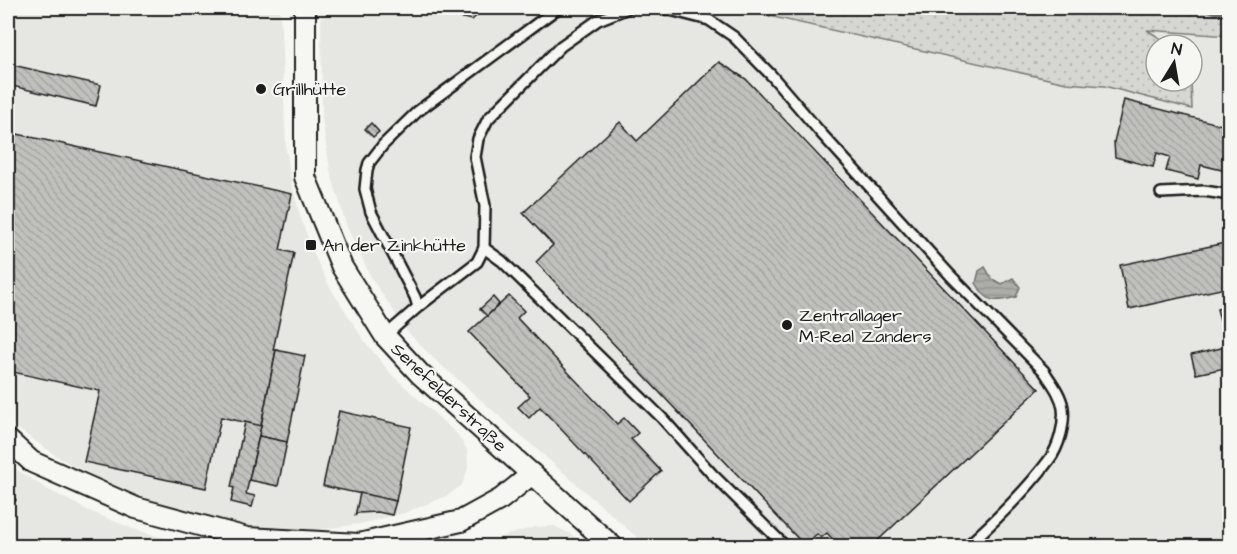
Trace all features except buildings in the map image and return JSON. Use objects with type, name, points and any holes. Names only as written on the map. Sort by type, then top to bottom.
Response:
[{"type":"street","name":"Senefelderstraße","points":[[305,8],[304,177],[342,267],[385,336],[420,374],[612,546]]},
{"type":"street","points":[[8,440],[32,462],[136,508],[247,538],[293,543],[359,544],[461,521],[501,499],[532,474]]},
{"type":"lane","points":[[418,307],[412,290],[368,204],[365,180],[369,163],[383,145],[418,111],[558,8]]},
{"type":"lane","points":[[385,336],[418,307],[477,262],[484,248],[484,206],[476,157],[478,139],[488,120],[561,46],[598,20],[628,8]]},
{"type":"lane","points":[[662,8],[709,20],[734,37],[772,76],[950,275],[1044,371],[1053,386],[1060,400],[1062,416],[1058,443],[1050,459],[998,518],[967,546]]},
{"type":"lane","points":[[1161,194],[1204,191],[1230,195]]},
{"type":"lane","points":[[484,248],[502,261],[662,418],[712,474],[785,546]]},
{"type":"shaded area","points":[[8,8],[280,8],[286,149],[292,186],[313,252],[328,284],[365,342],[392,375],[457,434],[467,450],[468,468],[462,485],[447,496],[404,513],[360,524],[315,530],[249,526],[182,510],[100,479],[61,459],[8,422]]},
{"type":"shaded area","points":[[321,8],[734,8],[1066,83],[1104,86],[1192,108],[1192,93],[1204,93],[1204,34],[1229,36],[1229,546],[647,546],[432,357],[408,332],[372,279],[347,227],[330,170],[322,118]]},
{"type":"shaded area","points":[[734,8],[1229,8],[1229,36],[1147,30],[1152,33],[1144,33],[1144,93],[1191,93],[1192,109],[1104,86],[1066,83]]},
{"type":"shaded area","points":[[1145,30],[1187,33],[1150,33]]},
{"type":"shaded area","points":[[985,267],[992,279],[1002,284],[1013,278],[1020,287],[1016,297],[1002,300],[988,298],[976,283],[979,271]]},
{"type":"shaded area","points":[[8,464],[47,489],[85,509],[133,529],[191,546],[8,546]]},
{"type":"shaded area","points":[[554,526],[571,534],[585,546],[470,546],[535,527]]},
{"type":"waterway","points":[[1100,8],[1204,8],[1230,16]]},
{"type":"place","name":"Grillhütte","points":[[261,89]]},
{"type":"place","name":"An der Zinkhütte","points":[[311,245]]},
{"type":"place","name":"Zentrallager M-Real Zanders","points":[[787,325]]}]
